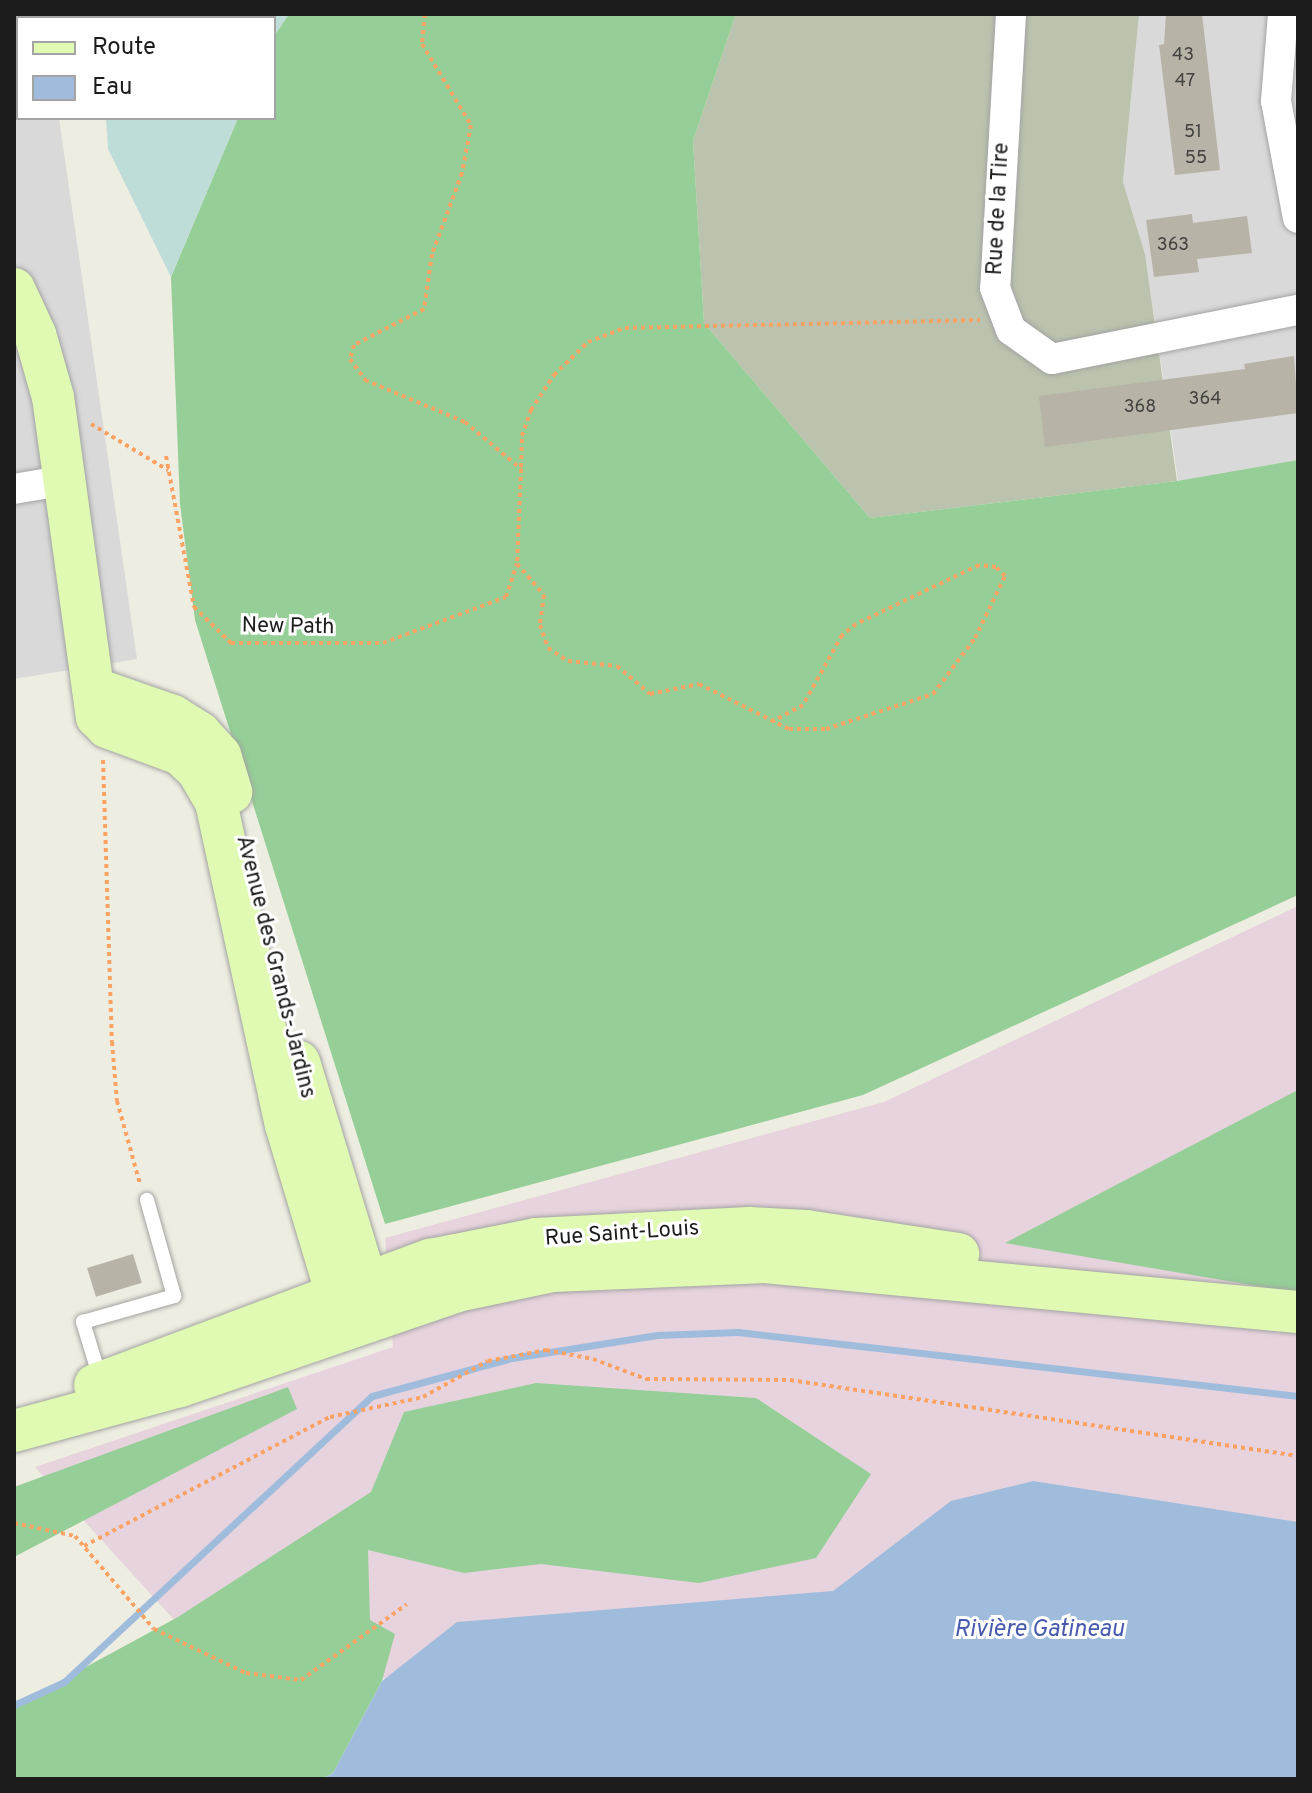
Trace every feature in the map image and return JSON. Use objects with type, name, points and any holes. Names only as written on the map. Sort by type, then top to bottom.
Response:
[{"type":"main road","name":"Avenue des Grands-Jardins","points":[[14,289],[35,334],[53,397],[93,688],[187,724],[207,739],[225,766],[356,1305]]},
{"type":"main road","name":"Rue Saint-Louis","points":[[14,1417],[101,1383],[356,1305],[510,1277],[736,1263],[844,1268],[1298,1312]]},
{"type":"main road","name":"Rue Saint-Louis","points":[[14,1431],[180,1386],[356,1305]]},
{"type":"street","name":"Rue de la Tire","points":[[1006,319],[995,288],[1011,14]]},
{"type":"street","points":[[1283,14],[1276,101],[1298,218]]},
{"type":"street","points":[[1006,319],[1011,330],[1052,359],[1139,345],[1213,326],[1298,310]]},
{"type":"street","points":[[14,489],[66,480]]},
{"type":"lane","points":[[101,1383],[83,1322],[174,1296],[147,1200]]},
{"type":"path","points":[[425,14],[422,44],[471,125],[462,173],[432,254],[424,309],[354,345],[350,359],[365,380],[465,422],[521,469]]},
{"type":"path","points":[[773,721],[803,705],[842,635],[856,624],[979,565],[996,567],[1005,576],[975,638],[933,694],[826,729],[789,729],[773,721],[699,684],[650,694],[617,666],[568,661],[548,648],[540,625],[544,595],[517,564],[522,436],[554,375],[588,342],[625,328],[1006,319]]},
{"type":"path","points":[[91,424],[169,471]]},
{"type":"path","name":"New Path","points":[[166,456],[194,607],[231,643],[383,643],[506,597],[517,564]]},
{"type":"path","points":[[102,754],[117,1101],[147,1200]]},
{"type":"path","points":[[84,1546],[330,1417],[423,1397],[488,1361],[546,1350],[593,1359],[646,1379],[790,1380],[1298,1456]]},
{"type":"path","points":[[14,1523],[75,1536],[154,1629],[246,1673],[301,1680],[407,1604]]},
{"type":"shaded area","points":[[14,14],[51,14],[16,16],[16,120],[59,120],[137,659],[14,679]]},
{"type":"shaded area","points":[[97,14],[289,14],[276,33],[276,16]]},
{"type":"shaded area","points":[[736,14],[1139,14],[1123,182],[1145,254],[1177,481],[870,518],[704,323],[693,141]]},
{"type":"shaded area","points":[[1139,14],[1298,14],[1298,460],[1178,481],[1145,254],[1123,182]]},
{"type":"shaded area","points":[[106,120],[237,120],[171,277],[108,149]]},
{"type":"shaded area","points":[[1298,906],[1298,1779],[985,1779],[686,1758],[177,1623],[35,1467],[393,1347],[385,1238],[884,1102]]},
{"type":"green space","points":[[289,14],[736,14],[693,141],[704,323],[870,518],[1177,481],[1298,460],[1298,895],[863,1095],[385,1224],[195,620],[180,504],[171,277],[237,120],[276,120],[276,33]]},
{"type":"green space","points":[[1298,1090],[1298,1293],[1005,1243]]},
{"type":"green space","points":[[536,1383],[756,1398],[871,1474],[816,1558],[699,1583],[541,1564],[464,1573],[368,1550],[370,1620],[395,1634],[382,1681],[333,1773],[321,1779],[14,1779],[14,1706],[178,1617],[371,1492],[404,1412]]},
{"type":"green space","points":[[288,1387],[297,1409],[14,1557],[14,1487]]},
{"type":"water","name":"Rivière Gatineau","points":[[1033,1481],[1298,1522],[1298,1779],[321,1779],[333,1773],[382,1681],[457,1622],[833,1591],[951,1501]]},
{"type":"building","points":[[1166,14],[1202,14],[1220,170],[1175,175],[1159,45],[1164,44]]},
{"type":"building","points":[[1192,214],[1193,223],[1247,216],[1252,253],[1197,259],[1199,272],[1154,277],[1146,220]]},
{"type":"building","points":[[1294,356],[1298,413],[1045,447],[1039,396],[1245,369],[1244,364]]},
{"type":"building","points":[[133,1254],[142,1283],[96,1297],[87,1268]]},
{"type":"waterway","points":[[14,1705],[64,1682],[372,1396],[512,1358],[657,1335],[738,1332],[1298,1396]]}]
